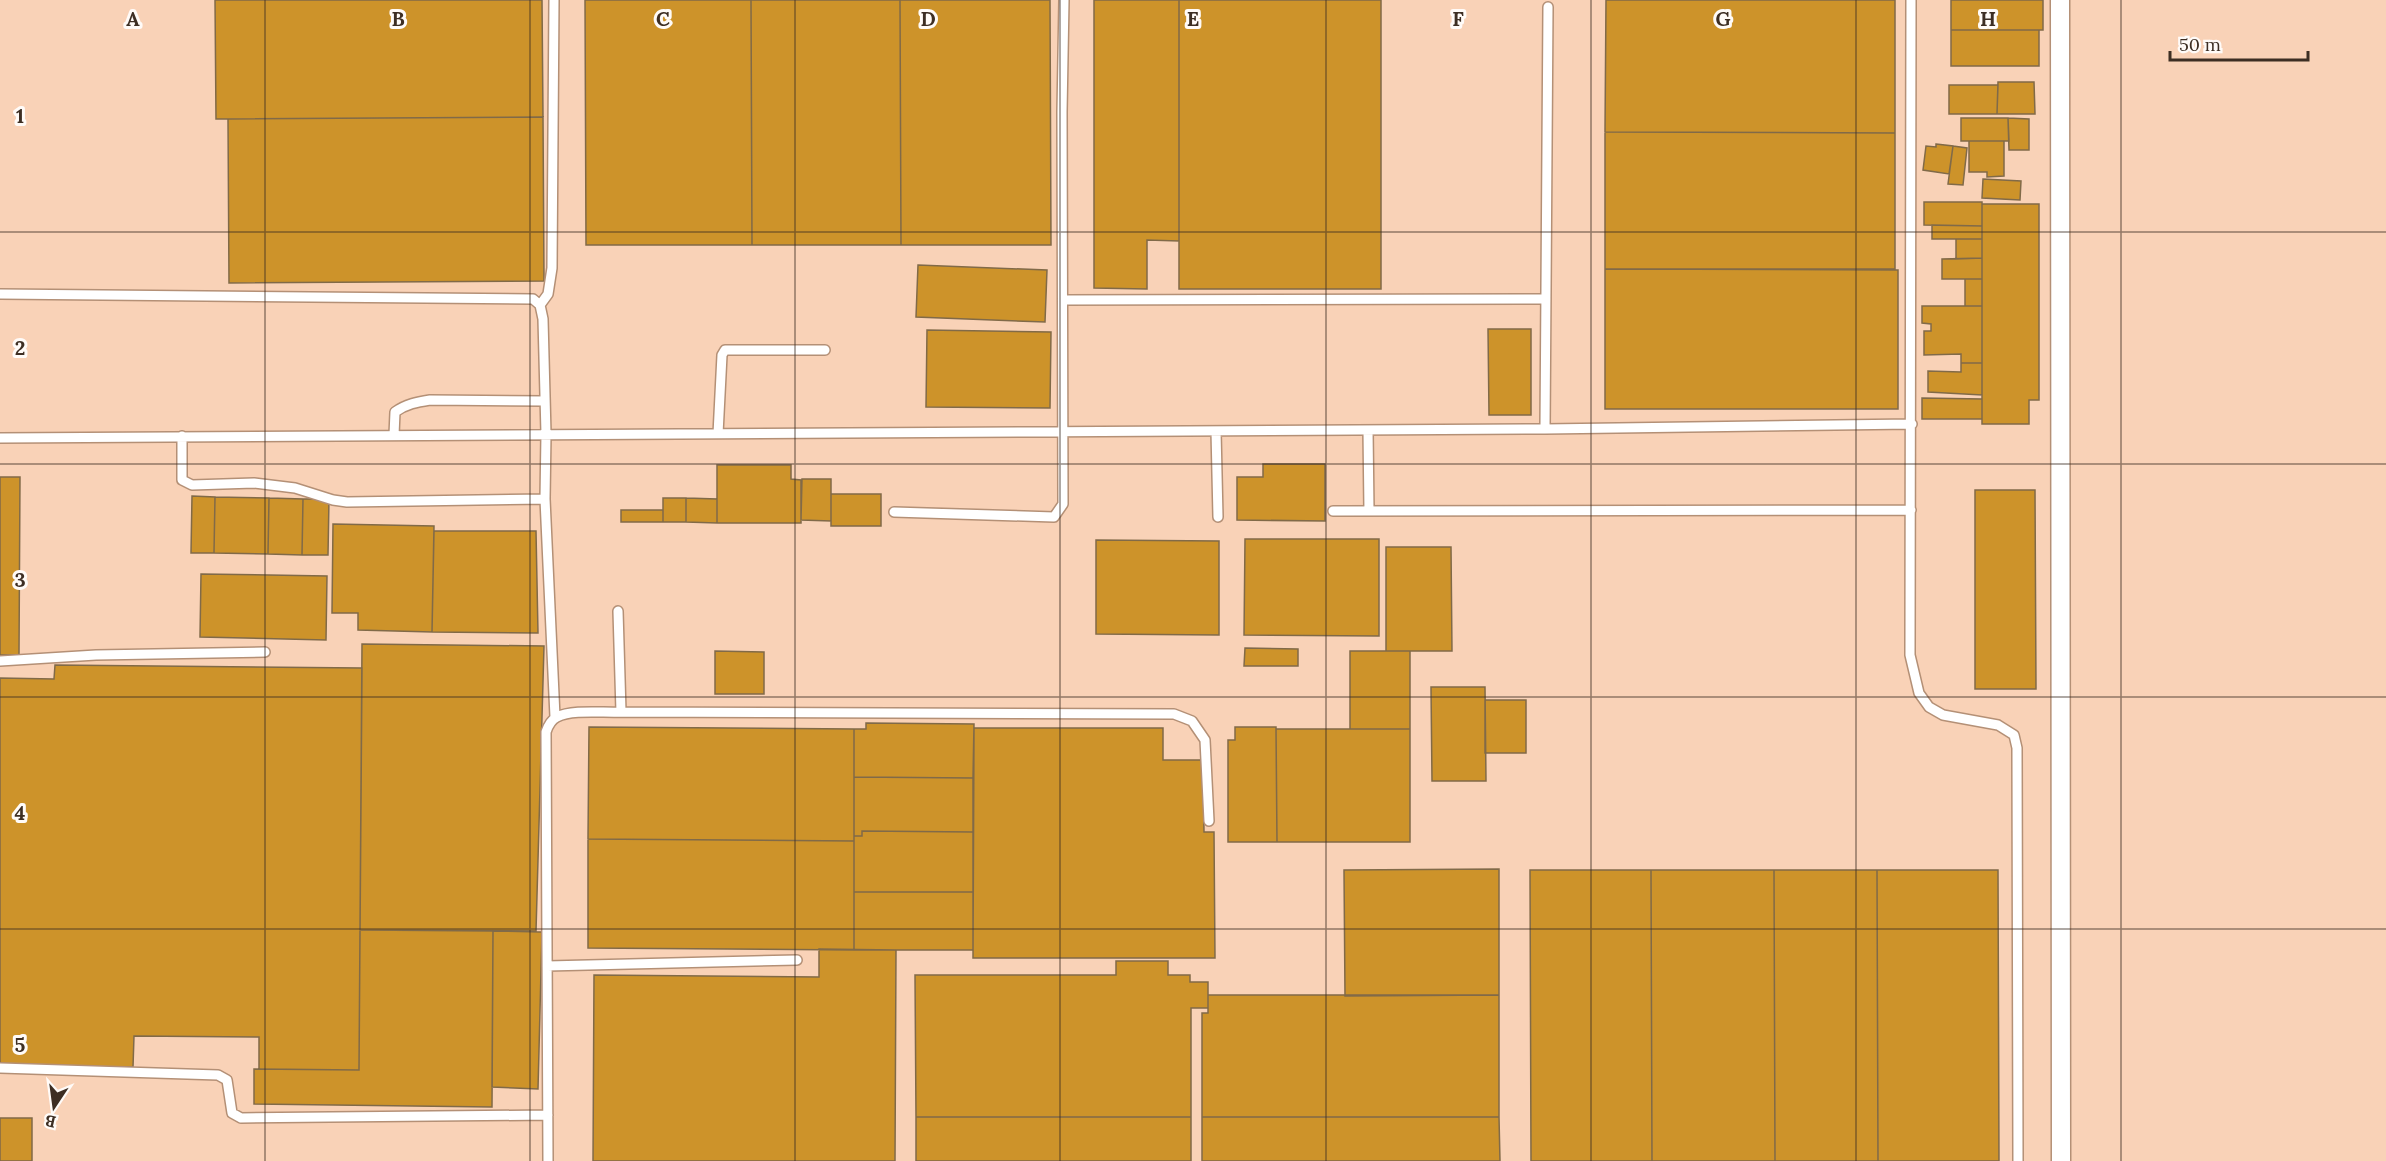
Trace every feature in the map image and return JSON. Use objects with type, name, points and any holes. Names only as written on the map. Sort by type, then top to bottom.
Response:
[{"type":"street","points":[[2060,0],[2061,1161]]},
{"type":"lane","points":[[540,305],[548,294],[552,268],[554,0]]},
{"type":"lane","points":[[894,513],[1054,517],[1062,504],[1064,0]]},
{"type":"lane","points":[[1911,0],[1910,655],[1919,693],[1929,707],[1944,714],[1998,725],[2014,735],[2017,748],[2018,1161]]},
{"type":"lane","points":[[1545,429],[1548,8]]},
{"type":"lane","points":[[0,294],[532,299],[540,305],[543,319],[545,499],[555,717],[546,732],[548,1161]]},
{"type":"lane","points":[[1062,300],[1546,299]]},
{"type":"lane","points":[[718,434],[722,355],[725,350],[825,350]]},
{"type":"lane","points":[[394,435],[395,412],[402,406],[414,403],[430,400],[545,401]]},
{"type":"lane","points":[[0,438],[1545,429],[1912,424]]},
{"type":"lane","points":[[1368,430],[1370,511]]},
{"type":"lane","points":[[1216,431],[1218,517]]},
{"type":"lane","points":[[182,436],[182,480],[192,485],[254,483],[295,488],[347,502],[545,499]]},
{"type":"lane","points":[[1333,511],[1911,510]]},
{"type":"lane","points":[[618,611],[621,712]]},
{"type":"lane","points":[[0,661],[96,655],[265,652]]},
{"type":"lane","points":[[555,717],[568,714],[621,712],[1174,714],[1192,721],[1205,740],[1209,821]]},
{"type":"lane","points":[[547,966],[797,960]]},
{"type":"lane","points":[[0,1068],[218,1075],[227,1080],[232,1113],[241,1118],[548,1115]]},
{"type":"building","points":[[215,0],[542,0],[543,117],[216,119]]},
{"type":"building","points":[[585,0],[751,0],[752,245],[586,245]]},
{"type":"building","points":[[751,0],[900,0],[901,245],[752,245]]},
{"type":"building","points":[[900,0],[1050,0],[1051,245],[901,245]]},
{"type":"building","points":[[1094,0],[1179,0],[1179,241],[1147,240],[1147,289],[1094,288]]},
{"type":"building","points":[[1179,0],[1381,0],[1381,289],[1179,289]]},
{"type":"building","points":[[1606,0],[1895,0],[1895,133],[1605,132]]},
{"type":"building","points":[[1951,0],[2043,0],[2043,30],[1951,30]]},
{"type":"building","points":[[1951,30],[2039,30],[2039,66],[1951,66]]},
{"type":"building","points":[[1998,82],[2034,82],[2035,114],[1997,114]]},
{"type":"building","points":[[1949,85],[1998,85],[1997,114],[1949,114]]},
{"type":"building","points":[[543,117],[544,281],[229,283],[228,119]]},
{"type":"building","points":[[1961,118],[2008,118],[2009,141],[1961,141]]},
{"type":"building","points":[[2008,118],[2029,119],[2029,150],[2009,150]]},
{"type":"building","points":[[1605,132],[1895,133],[1895,269],[1605,269]]},
{"type":"building","points":[[1969,141],[2004,141],[2004,176],[1987,177],[1987,172],[1969,172]]},
{"type":"building","points":[[1936,144],[1953,146],[1949,174],[1923,170],[1926,146],[1936,147]]},
{"type":"building","points":[[1953,146],[1967,148],[1963,185],[1948,184]]},
{"type":"building","points":[[1983,179],[2021,181],[2020,200],[1982,198]]},
{"type":"building","points":[[1924,202],[1982,202],[1982,226],[1924,225]]},
{"type":"building","points":[[1982,204],[2039,204],[2039,400],[2029,400],[2029,424],[1982,424]]},
{"type":"building","points":[[1932,225],[1982,226],[1982,239],[1932,239]]},
{"type":"building","points":[[1956,239],[1982,239],[1982,258],[1956,259]]},
{"type":"building","points":[[1982,258],[1982,279],[1942,279],[1942,259]]},
{"type":"building","points":[[918,265],[1047,270],[1045,322],[916,317]]},
{"type":"building","points":[[1605,269],[1898,270],[1898,409],[1605,409]]},
{"type":"building","points":[[1965,279],[1982,279],[1982,306],[1965,306]]},
{"type":"building","points":[[1922,306],[1982,306],[1982,363],[1961,363],[1961,354],[1924,355],[1924,331],[1931,331],[1931,324],[1922,323]]},
{"type":"building","points":[[1488,329],[1531,329],[1531,415],[1489,415]]},
{"type":"building","points":[[927,330],[1051,332],[1050,408],[926,407]]},
{"type":"building","points":[[1961,363],[1982,363],[1982,395],[1928,392],[1928,371],[1961,372]]},
{"type":"building","points":[[1922,398],[1982,399],[1982,419],[1922,419]]},
{"type":"building","points":[[1263,464],[1325,464],[1325,521],[1237,520],[1237,477],[1263,477]]},
{"type":"building","points":[[717,465],[791,465],[791,479],[801,480],[801,523],[717,523]]},
{"type":"building","points":[[0,477],[20,477],[19,655],[0,655]]},
{"type":"building","points":[[802,479],[831,479],[831,521],[801,520]]},
{"type":"building","points":[[1975,490],[2035,490],[2036,689],[1975,689]]},
{"type":"building","points":[[831,494],[881,494],[881,526],[831,526]]},
{"type":"building","points":[[192,496],[215,497],[214,553],[191,553]]},
{"type":"building","points":[[215,497],[269,498],[268,554],[214,553]]},
{"type":"building","points":[[269,498],[303,499],[302,555],[268,554]]},
{"type":"building","points":[[663,498],[686,498],[686,522],[663,522]]},
{"type":"building","points":[[686,498],[717,499],[717,523],[686,522]]},
{"type":"building","points":[[303,499],[329,499],[328,555],[302,555]]},
{"type":"building","points":[[621,510],[663,510],[663,522],[621,522]]},
{"type":"building","points":[[333,524],[434,526],[432,632],[358,630],[358,613],[332,613]]},
{"type":"building","points":[[434,531],[536,531],[538,633],[432,632]]},
{"type":"building","points":[[1245,539],[1379,539],[1379,636],[1244,635]]},
{"type":"building","points":[[1096,540],[1219,541],[1219,635],[1096,634]]},
{"type":"building","points":[[1386,547],[1451,547],[1452,651],[1386,651]]},
{"type":"building","points":[[201,574],[327,576],[326,640],[200,637]]},
{"type":"building","points":[[362,644],[544,646],[536,931],[360,930]]},
{"type":"building","points":[[1245,648],[1298,649],[1298,666],[1244,666]]},
{"type":"building","points":[[715,651],[764,652],[764,694],[715,694]]},
{"type":"building","points":[[1350,651],[1410,651],[1410,729],[1350,729]]},
{"type":"building","points":[[55,665],[362,668],[359,1070],[259,1069],[259,1037],[134,1036],[133,1067],[0,1066],[0,678],[54,679]]},
{"type":"building","points":[[1431,687],[1485,687],[1486,781],[1432,781]]},
{"type":"building","points":[[1485,700],[1526,700],[1526,753],[1485,753]]},
{"type":"building","points":[[866,723],[974,724],[973,778],[854,777],[854,729],[866,729]]},
{"type":"building","points":[[589,727],[854,729],[854,841],[588,839]]},
{"type":"building","points":[[1235,727],[1276,727],[1277,842],[1228,842],[1228,740],[1235,740]]},
{"type":"building","points":[[974,728],[1163,728],[1163,760],[1203,760],[1204,832],[1214,832],[1215,958],[973,958]]},
{"type":"building","points":[[1276,729],[1410,729],[1410,842],[1277,842]]},
{"type":"building","points":[[854,777],[973,778],[973,832],[862,831],[862,836],[854,836]]},
{"type":"building","points":[[862,831],[973,832],[973,892],[854,892],[854,836],[862,836]]},
{"type":"building","points":[[588,839],[854,841],[854,950],[588,948]]},
{"type":"building","points":[[1499,869],[1499,995],[1345,996],[1344,870]]},
{"type":"building","points":[[1530,870],[1651,870],[1652,1161],[1531,1161]]},
{"type":"building","points":[[1651,870],[1774,870],[1775,1161],[1652,1161]]},
{"type":"building","points":[[1774,870],[1877,870],[1878,1161],[1775,1161]]},
{"type":"building","points":[[1877,870],[1998,870],[1999,1161],[1878,1161]]},
{"type":"building","points":[[854,892],[973,892],[973,950],[854,950]]},
{"type":"building","points":[[360,930],[493,931],[492,1107],[254,1104],[254,1069],[359,1070]]},
{"type":"building","points":[[493,931],[542,932],[538,1089],[492,1087]]},
{"type":"building","points":[[819,949],[896,950],[895,1161],[593,1161],[594,975],[819,977]]},
{"type":"building","points":[[1116,961],[1168,961],[1168,975],[1190,975],[1190,982],[1208,982],[1208,1008],[1191,1008],[1191,1117],[916,1117],[915,975],[1116,975]]},
{"type":"building","points":[[1208,995],[1499,995],[1499,1117],[1202,1117],[1202,1013],[1208,1013]]},
{"type":"building","points":[[916,1117],[1191,1117],[1191,1161],[916,1161]]},
{"type":"building","points":[[1202,1117],[1499,1117],[1500,1161],[1202,1161]]},
{"type":"building","points":[[0,1118],[32,1118],[32,1161],[0,1161]]}]
